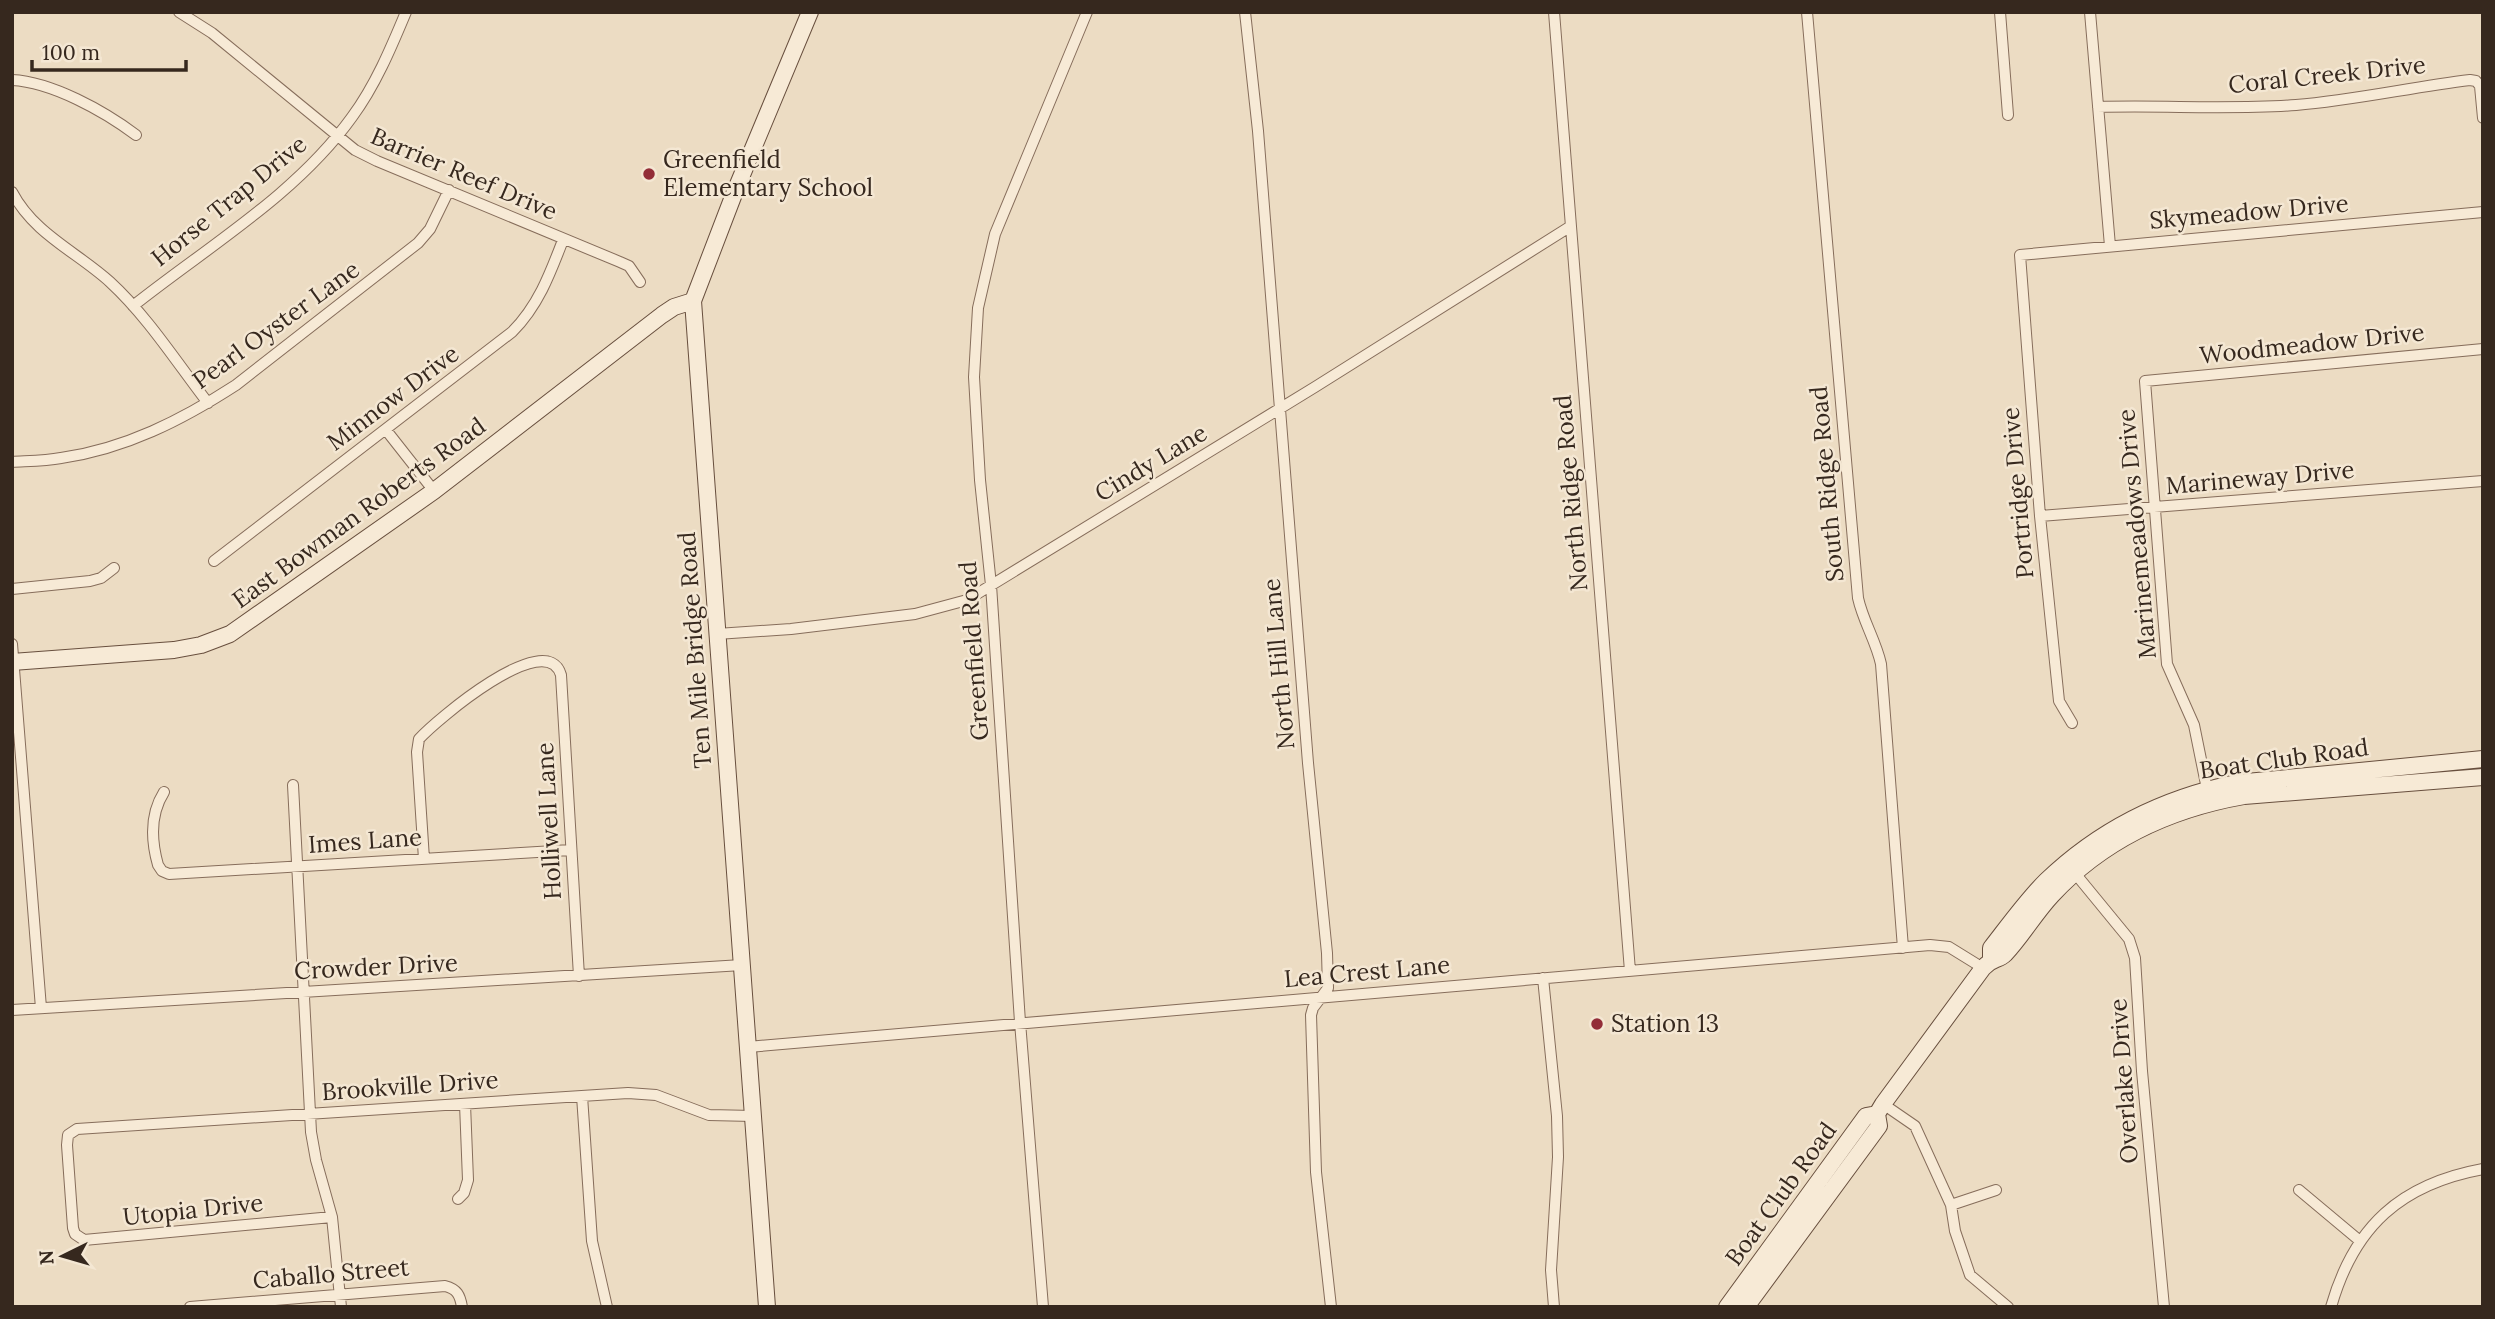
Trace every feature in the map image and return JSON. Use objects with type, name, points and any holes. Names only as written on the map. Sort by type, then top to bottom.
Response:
[{"type":"street","name":"Barrier Reef Drive","points":[[179,12],[212,33],[337,137],[377,161],[629,266],[640,282]]},
{"type":"street","name":"Ten Mile Bridge Road","points":[[767,1307],[693,301],[734,194],[810,12]]},
{"type":"street","name":"Greenfield Road","points":[[1044,1307],[1020,1022],[974,377],[978,308],[985,268],[995,234],[1087,12]]},
{"type":"street","name":"North Hill Lane","points":[[1245,12],[1258,131],[1308,763],[1327,953],[1328,988],[1312,1008],[1311,1015],[1316,1159],[1331,1307]]},
{"type":"street","name":"North Ridge Road","points":[[1554,12],[1630,971]]},
{"type":"street","name":"South Ridge Road","points":[[1807,12],[1858,598],[1860,609],[1877,644],[1881,664],[1903,948]]},
{"type":"street","points":[[2000,12],[2008,115]]},
{"type":"street","points":[[2090,12],[2109,246]]},
{"type":"street","name":"Horse Trap Drive","points":[[133,306],[282,191],[337,137],[354,115],[381,68],[403,13]]},
{"type":"street","points":[[12,80],[42,85],[62,93],[119,122],[136,135]]},
{"type":"street","name":"Coral Creek Drive","points":[[2098,107],[2220,108],[2296,105],[2385,94],[2463,80],[2476,81],[2480,86],[2483,118]]},
{"type":"street","name":"Pearl Oyster Lane","points":[[12,462],[61,458],[118,445],[144,436],[208,403],[236,385],[398,261],[430,229],[449,190]]},
{"type":"street","points":[[12,192],[32,221],[109,282],[133,306],[208,403]]},
{"type":"street","name":"Skymeadow Drive","points":[[2020,255],[2483,212]]},
{"type":"street","name":"Cindy Lane","points":[[717,634],[791,629],[915,614],[967,600],[1571,226]]},
{"type":"street","name":"Minnow Drive","points":[[214,561],[496,345],[523,321],[544,290],[563,240]]},
{"type":"street","name":"Portridge Drive","points":[[2020,255],[2040,516],[2059,701],[2072,723]]},
{"type":"street","name":"East Bowman Roberts Road","points":[[13,662],[174,650],[201,645],[230,634],[434,491],[668,311],[693,301]]},
{"type":"street","name":"Woodmeadow Drive","points":[[2145,381],[2483,349]]},
{"type":"street","name":"Marinemeadows Drive","points":[[2145,381],[2167,663],[2194,726],[2208,796]]},
{"type":"street","points":[[386,430],[434,491]]},
{"type":"street","name":"Marineway Drive","points":[[2040,516],[2483,481]]},
{"type":"street","points":[[12,589],[90,581],[101,578],[114,568]]},
{"type":"street","points":[[12,644],[41,1007]]},
{"type":"street","name":"Holliwell Lane","points":[[424,859],[417,752],[419,738],[508,670],[544,661],[556,666],[561,675],[579,976]]},
{"type":"street","name":"Boat Club Road","points":[[1727,1307],[1866,1116],[1880,1109],[1987,963],[1991,948],[2044,883],[2100,837],[2163,803],[2208,796],[2276,779],[2483,759]]},
{"type":"street","name":"Boat Club Road","points":[[1987,963],[2005,954],[2034,915],[2074,872],[2109,845],[2208,796],[2244,796],[2483,777]]},
{"type":"street","points":[[293,785],[310,1114],[316,1160],[332,1217],[341,1301]]},
{"type":"street","name":"Imes Lane","points":[[164,792],[154,809],[153,820],[155,856],[165,874],[571,850]]},
{"type":"street","name":"Overlake Drive","points":[[2074,872],[2129,939],[2135,958],[2142,1071],[2164,1307]]},
{"type":"street","name":"Lea Crest Lane","points":[[748,1047],[1903,948],[1949,947],[1987,963]]},
{"type":"street","name":"Crowder Drive","points":[[12,1010],[741,965]]},
{"type":"street","points":[[1543,978],[1557,1116],[1558,1157],[1551,1270],[1554,1307]]},
{"type":"street","name":"Brookville Drive","points":[[68,1135],[77,1129],[643,1093],[656,1095],[691,1111],[709,1115],[753,1116]]},
{"type":"street","points":[[582,1096],[592,1241],[607,1307]]},
{"type":"street","points":[[458,1199],[464,1193],[468,1180],[465,1104]]},
{"type":"street","points":[[1880,1109],[1915,1126],[1951,1205],[1955,1231],[1970,1275],[2008,1307]]},
{"type":"street","name":"Boat Club Road","points":[[1746,1307],[1879,1126],[1880,1109]]},
{"type":"street","name":"Utopia Drive","points":[[68,1135],[73,1228],[75,1234],[84,1240],[332,1217]]},
{"type":"street","points":[[2331,1307],[2343,1274],[2360,1241],[2382,1215],[2400,1199],[2420,1188],[2483,1169]]},
{"type":"street","points":[[1951,1205],[1996,1190]]},
{"type":"street","points":[[2299,1190],[2360,1241]]},
{"type":"street","name":"Caballo Street","points":[[190,1307],[341,1301],[445,1286],[455,1290],[461,1297],[463,1307]]},
{"type":"place","name":"Greenfield Elementary School","points":[[649,174]]},
{"type":"place","name":"Station 13","points":[[1597,1024]]}]
